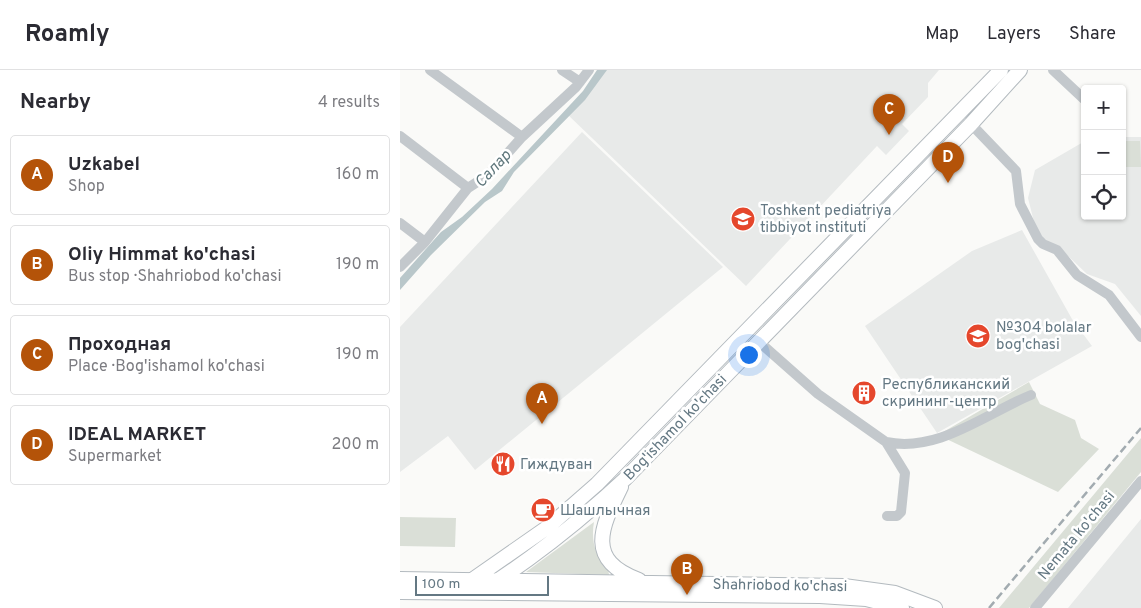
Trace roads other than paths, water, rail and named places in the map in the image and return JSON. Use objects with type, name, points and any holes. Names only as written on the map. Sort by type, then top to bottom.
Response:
[{"type":"main road","name":"Bog'ishamol ko'chasi","points":[[472,580],[511,554],[563,514],[597,484],[999,75],[1020,70]]},
{"type":"main road","name":"Bog'ishamol ko'chasi","points":[[480,592],[500,580],[577,522],[625,479],[971,124],[999,75]]},
{"type":"main road","points":[[844,232],[854,242]]},
{"type":"main road","points":[[808,268],[819,278]]},
{"type":"main road","points":[[676,404],[687,414]]},
{"type":"main road","points":[[625,479],[604,521],[601,534],[603,546],[609,560],[619,571],[652,582]]},
{"type":"main road","name":"Shahriobod ko'chasi","points":[[400,579],[500,580],[542,587],[857,598],[902,608]]},
{"type":"main road","points":[[472,580],[480,592]]},
{"type":"main road","name":"Shahriobod ko'chasi","points":[[400,592],[480,592],[652,582],[852,587],[904,595],[935,608]]},
{"type":"street","points":[[430,70],[522,137]]},
{"type":"street","points":[[562,70],[580,82]]},
{"type":"street","points":[[400,267],[425,242],[468,188],[488,175],[522,137],[580,82],[589,70]]},
{"type":"street","points":[[1053,70],[1081,96]]},
{"type":"street","points":[[971,124],[1016,171],[1020,204],[1038,238],[1043,244],[1057,250],[1077,275],[1109,295],[1141,337]]},
{"type":"street","points":[[400,136],[468,188]]},
{"type":"street","points":[[400,223],[425,242]]},
{"type":"street","points":[[758,341],[818,394],[886,442],[900,445],[927,442],[968,426],[1031,394]]},
{"type":"street","points":[[886,442],[905,473],[901,512],[897,516],[887,516]]},
{"type":"street","name":"Nemata ko'chasi","points":[[1035,608],[1141,481]]},
{"type":"railway","points":[[989,608],[1141,428]]},
{"type":"place","name":"Проходная","points":[[889,135]]},
{"type":"place","name":"IDEAL MARKET","points":[[948,183]]},
{"type":"place","name":"Toshkent pediatriya tibbiyot instituti","points":[[743,219]]},
{"type":"place","name":"№304 bolalar bog'chasi","points":[[978,336]]},
{"type":"place","name":"Республиканский скрининг-центр","points":[[864,393]]},
{"type":"place","name":"Uzkabel","points":[[542,424]]},
{"type":"place","name":"Гиждуван","points":[[503,464]]},
{"type":"place","name":"Шашлычная","points":[[543,510]]},
{"type":"place","name":"Oliy Himmat ko'chasi","points":[[687,595]]},
{"type":"water label","name":"Салар","points":[[492,168]]}]
